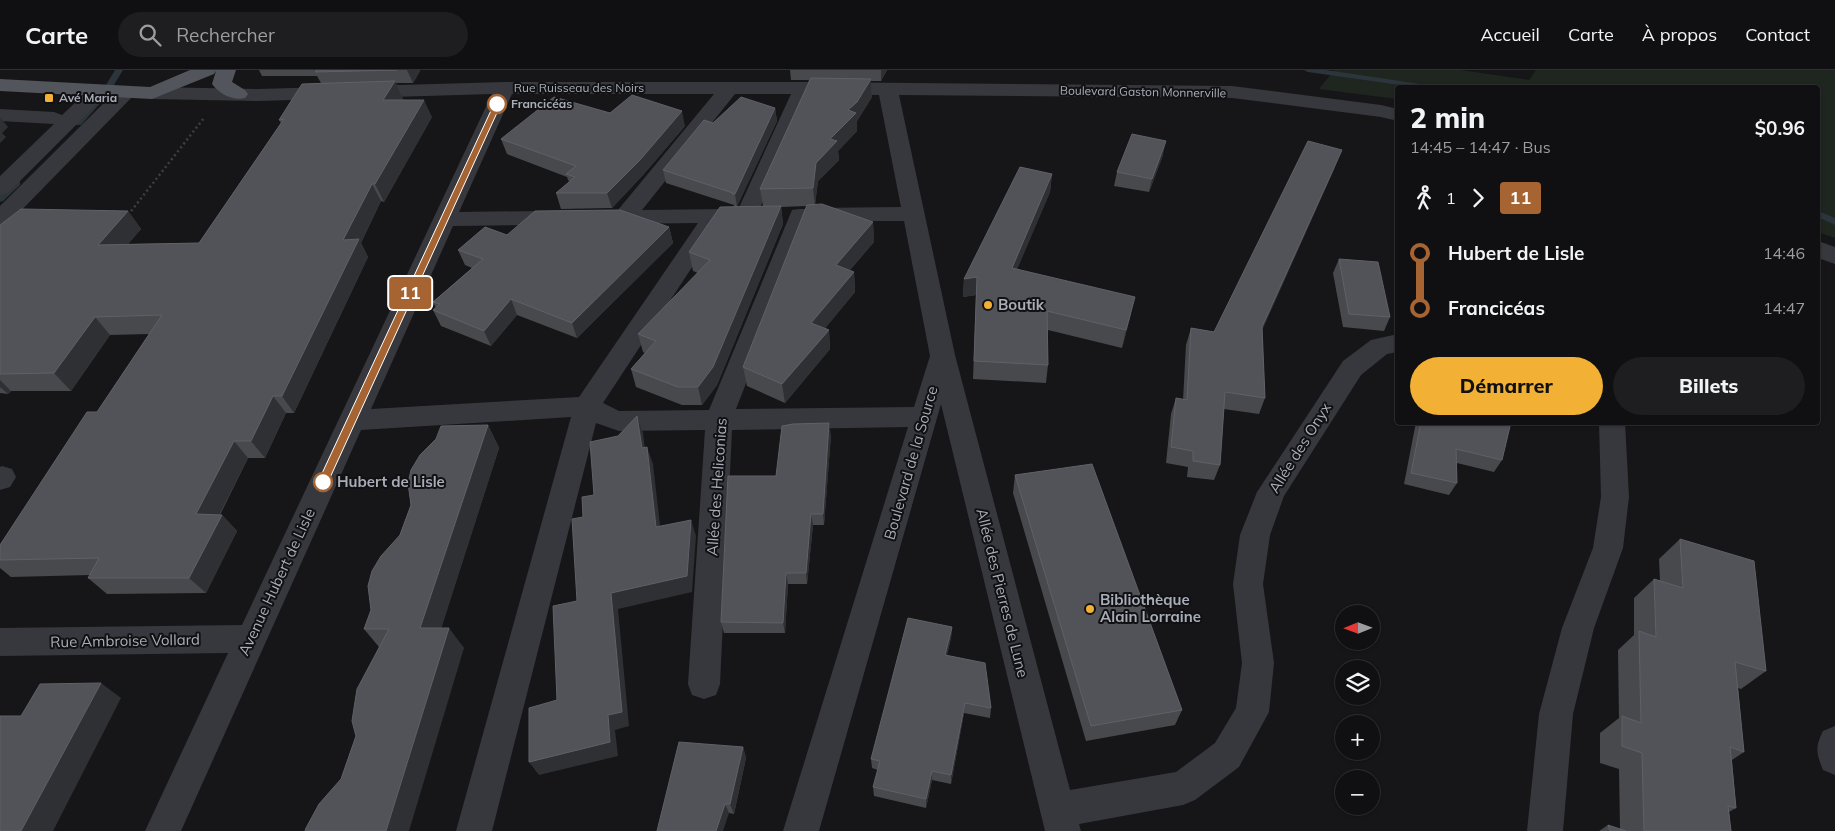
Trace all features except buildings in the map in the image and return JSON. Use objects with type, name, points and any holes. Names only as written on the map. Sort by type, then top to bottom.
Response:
[{"type":"main road","points":[[152,93],[207,70]]},
{"type":"main road","points":[[226,70],[222,84],[231,94]]},
{"type":"main road","name":"Rue Ruisseau des Noirs","points":[[0,85],[152,93]]},
{"type":"street","name":"Rue Ruisseau des Noirs","points":[[152,93],[231,94],[505,88],[888,89]]},
{"type":"street","name":"Avenue Hubert de Lisle","points":[[163,831],[505,88]]},
{"type":"street","points":[[624,217],[728,88]]},
{"type":"street","points":[[746,216],[804,88]]},
{"type":"street","name":"Boulevard Gaston Monnerville","points":[[888,89],[1232,92],[1395,114]]},
{"type":"street","name":"Boulevard de la Source","points":[[801,831],[942,355],[888,89]]},
{"type":"street","points":[[0,166],[54,118],[93,91]]},
{"type":"street","points":[[0,188],[93,91]]},
{"type":"street","points":[[0,219],[126,92]]},
{"type":"street","points":[[0,115],[54,118]]},
{"type":"street","points":[[444,219],[914,214]]},
{"type":"street","name":"Allée des Heliconias","points":[[704,684],[719,418],[800,215]]},
{"type":"street","points":[[474,831],[587,406],[715,216]]},
{"type":"street","points":[[1820,250],[1835,256]]},
{"type":"street","name":"Allée des Onyx","points":[[1061,820],[1182,788],[1228,756],[1252,712],[1258,664],[1248,584],[1255,534],[1271,492],[1352,368],[1380,346],[1395,344]]},
{"type":"street","name":"Allée des Pierres de Lune","points":[[942,355],[1061,820]]},
{"type":"street","points":[[352,420],[587,406],[611,419],[619,421],[924,416]]},
{"type":"street","points":[[1545,831],[1544,815],[1556,714],[1578,628],[1608,548],[1615,497],[1612,425]]},
{"type":"street","name":"Rue Ambroise Vollard","points":[[0,642],[251,639]]},
{"type":"street","points":[[1835,742],[1833,746],[1835,758]]},
{"type":"path","points":[[124,219],[231,94]]},
{"type":"shaded area","points":[[1334,70],[1461,70],[1529,80],[1536,70],[1835,70],[1835,238],[1820,233],[1820,85],[1395,85],[1395,99],[1319,89]]},
{"type":"waterway","points":[[78,123],[96,105],[119,70]]},
{"type":"waterway","points":[[1308,70],[1420,85]]},
{"type":"waterway","points":[[0,199],[17,183]]},
{"type":"waterway","points":[[1820,215],[1835,222]]},
{"type":"bus line","name":"11","points":[[323,482],[497,104]]},
{"type":"place","name":"Avé Maria","points":[[49,98]]},
{"type":"place","name":"Francicéas","points":[[497,104]]},
{"type":"place","name":"Boutik","points":[[988,305]]},
{"type":"place","name":"Hubert de Lisle","points":[[323,482]]},
{"type":"place","name":"Bibliothèque Alain Lorraine","points":[[1090,609]]}]
